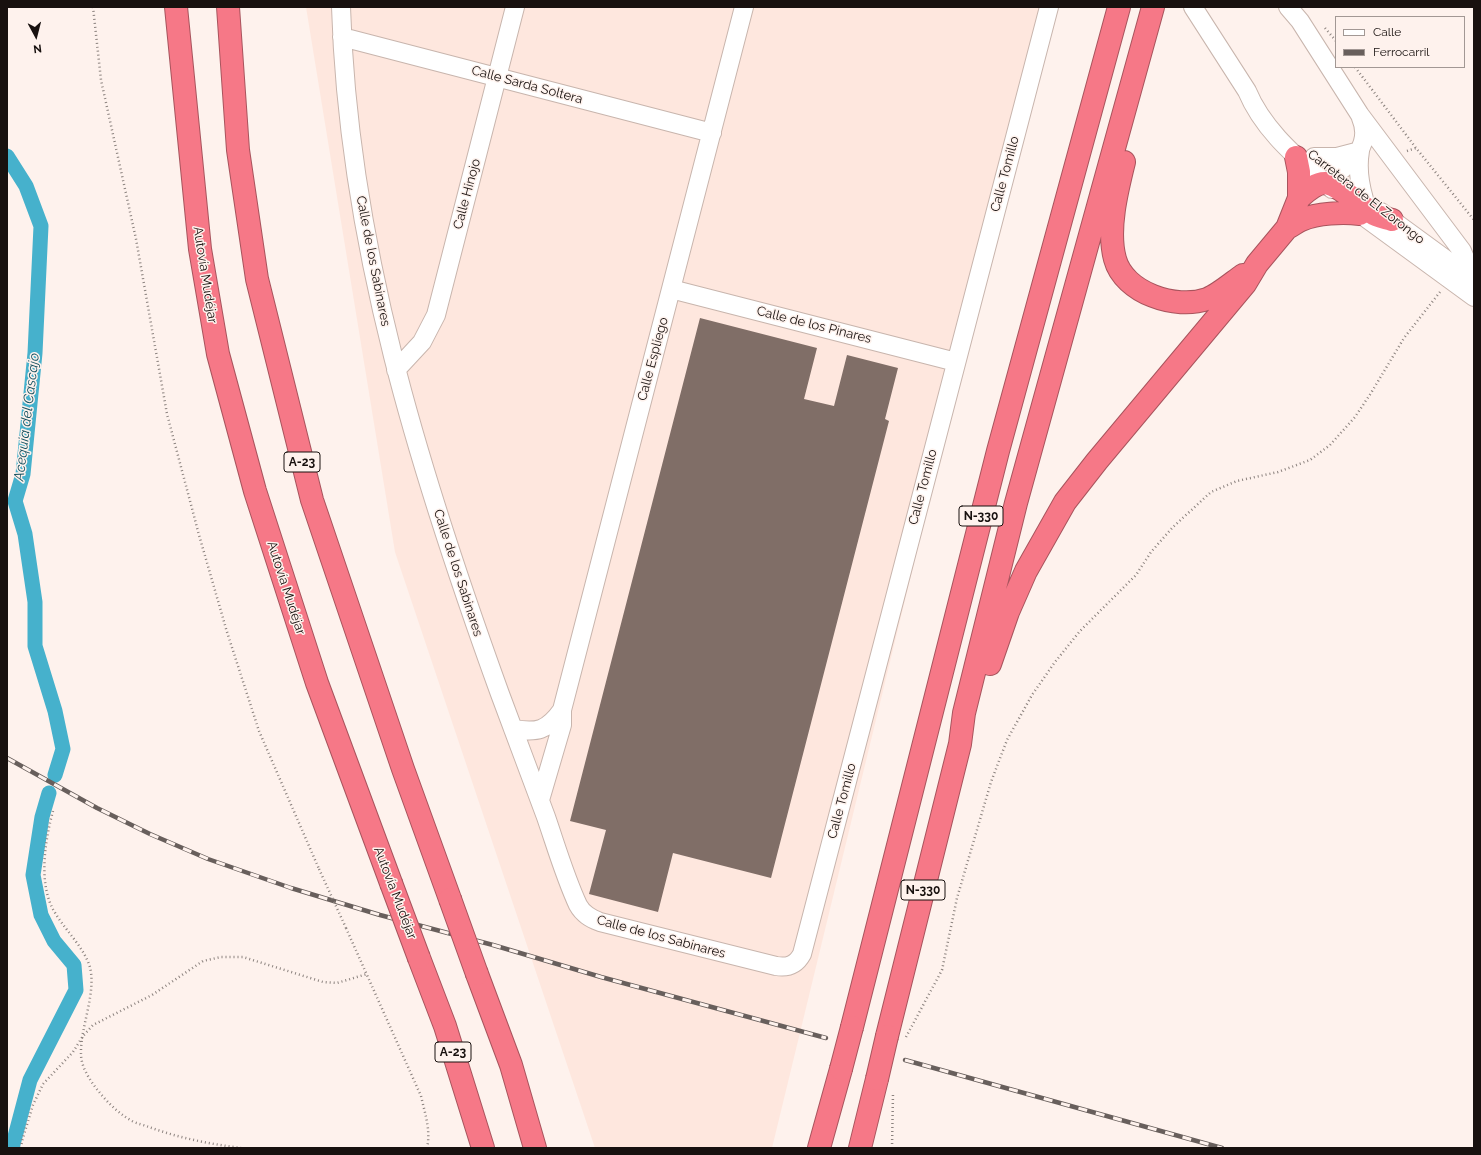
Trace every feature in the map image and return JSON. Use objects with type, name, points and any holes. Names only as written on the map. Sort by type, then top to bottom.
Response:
[{"type":"highway","name":"Autovía Mudéjar","points":[[176,7],[200,249],[218,354],[254,491],[316,683],[445,1026],[483,1148]]},
{"type":"highway","name":"A-23","points":[[228,7],[238,150],[257,278],[312,500],[403,769],[510,1065],[536,1148]]},
{"type":"highway","points":[[1101,71],[1096,37],[1104,7]]},
{"type":"highway","name":"N-330","points":[[819,1148],[841,1069],[998,451],[1119,7]]},
{"type":"highway","name":"N-330","points":[[860,1148],[885,1085],[897,1037],[960,744],[964,712],[1016,503],[1153,7]]},
{"type":"highway","points":[[1137,64],[1139,101],[1121,174],[1113,218],[1112,241],[1115,260],[1123,273],[1134,285],[1146,293],[1157,297],[1182,302],[1195,302],[1209,298],[1238,279],[1257,264],[1320,197],[1330,179]]},
{"type":"highway","points":[[1294,224],[1299,198],[1299,172],[1305,157]]},
{"type":"highway","points":[[1299,198],[1307,190],[1330,179]]},
{"type":"highway","points":[[1330,179],[1340,189],[1373,214],[1392,220]]},
{"type":"highway","points":[[1294,224],[1362,206]]},
{"type":"highway","points":[[960,744],[975,713],[1000,634],[1011,605],[1026,571],[1065,502],[1097,461],[1245,284],[1257,264]]},
{"type":"street","name":"Calle de los Sabinares","points":[[341,7],[342,37],[354,159],[374,275],[396,370],[446,538],[480,637],[575,898],[582,911],[587,916],[600,922],[776,966],[783,967],[793,965]]},
{"type":"street","name":"Calle Hinojo","points":[[396,370],[422,342],[436,315],[516,7]]},
{"type":"street","name":"Calle Espliego","points":[[540,800],[562,726],[562,710],[744,7]]},
{"type":"street","name":"Calle Tomillo","points":[[793,965],[799,960],[802,954],[1049,7]]},
{"type":"street","points":[[1294,11],[1360,115],[1462,251],[1474,279]]},
{"type":"street","name":"Carretera de El Zorongo","points":[[1198,14],[1247,90],[1253,105],[1273,132],[1305,157],[1450,279],[1474,297]]},
{"type":"street","name":"Calle Sarda Soltera","points":[[342,37],[712,133]]},
{"type":"street","points":[[1360,115],[1365,132],[1365,140],[1360,151],[1358,164],[1362,206]]},
{"type":"street","points":[[1305,157],[1337,157],[1360,151]]},
{"type":"street","points":[[1330,179],[1342,170],[1360,151]]},
{"type":"street","name":"Carretera de El Zorongo","points":[[1362,206],[1392,220],[1474,279]]},
{"type":"street","name":"Calle de los Pinares","points":[[672,289],[956,362]]},
{"type":"street","name":"Calle Espliego","points":[[513,729],[528,731],[542,729],[553,721],[562,710]]},
{"type":"path","points":[[93,7],[101,80],[136,239],[167,414],[199,535],[227,632],[259,731],[420,1096],[428,1124],[429,1139],[427,1148]]},
{"type":"path","points":[[1356,68],[1416,148],[1474,220]]},
{"type":"path","points":[[897,1037],[942,970],[957,898],[991,782],[1007,740],[1032,695],[1055,662],[1080,631],[1136,575],[1151,552],[1173,526],[1211,492],[1237,481],[1278,472],[1304,463],[1330,445],[1355,417],[1404,338],[1450,279]]},
{"type":"path","points":[[53,811],[48,831],[44,872],[48,898],[54,911],[83,950],[90,966],[91,985],[80,1055],[85,1073],[99,1092],[115,1109],[134,1122],[159,1131],[196,1140],[241,1148]]},
{"type":"path","points":[[22,1148],[22,1141],[33,1104],[43,1084],[73,1052],[82,1036],[93,1025],[152,995],[203,961],[221,957],[242,957],[323,982],[337,983],[367,974]]},
{"type":"path","points":[[885,1085],[892,1148]]},
{"type":"shaded area","points":[[306,7],[1049,7],[772,1148],[595,1148],[395,552]]},
{"type":"building","points":[[700,318],[817,348],[804,399],[834,406],[847,355],[898,368],[885,419],[889,421],[771,878],[673,853],[658,912],[589,894],[606,830],[570,821]]},
{"type":"waterway","name":"Acequia del Cascajo","points":[[7,156],[26,186],[41,226],[35,353],[23,474],[15,501],[25,534],[35,602],[35,646],[55,711],[63,749],[55,775]]},
{"type":"waterway","name":"Acequia del Cascajo","points":[[12,1148],[30,1080],[76,990],[74,965],[54,941],[41,915],[33,875],[42,817],[49,793]]},
{"type":"railway","points":[[7,758],[97,808],[150,834],[208,859],[291,888],[380,915],[493,945],[601,977],[826,1038]]},
{"type":"railway","points":[[905,1060],[1222,1148]]}]
